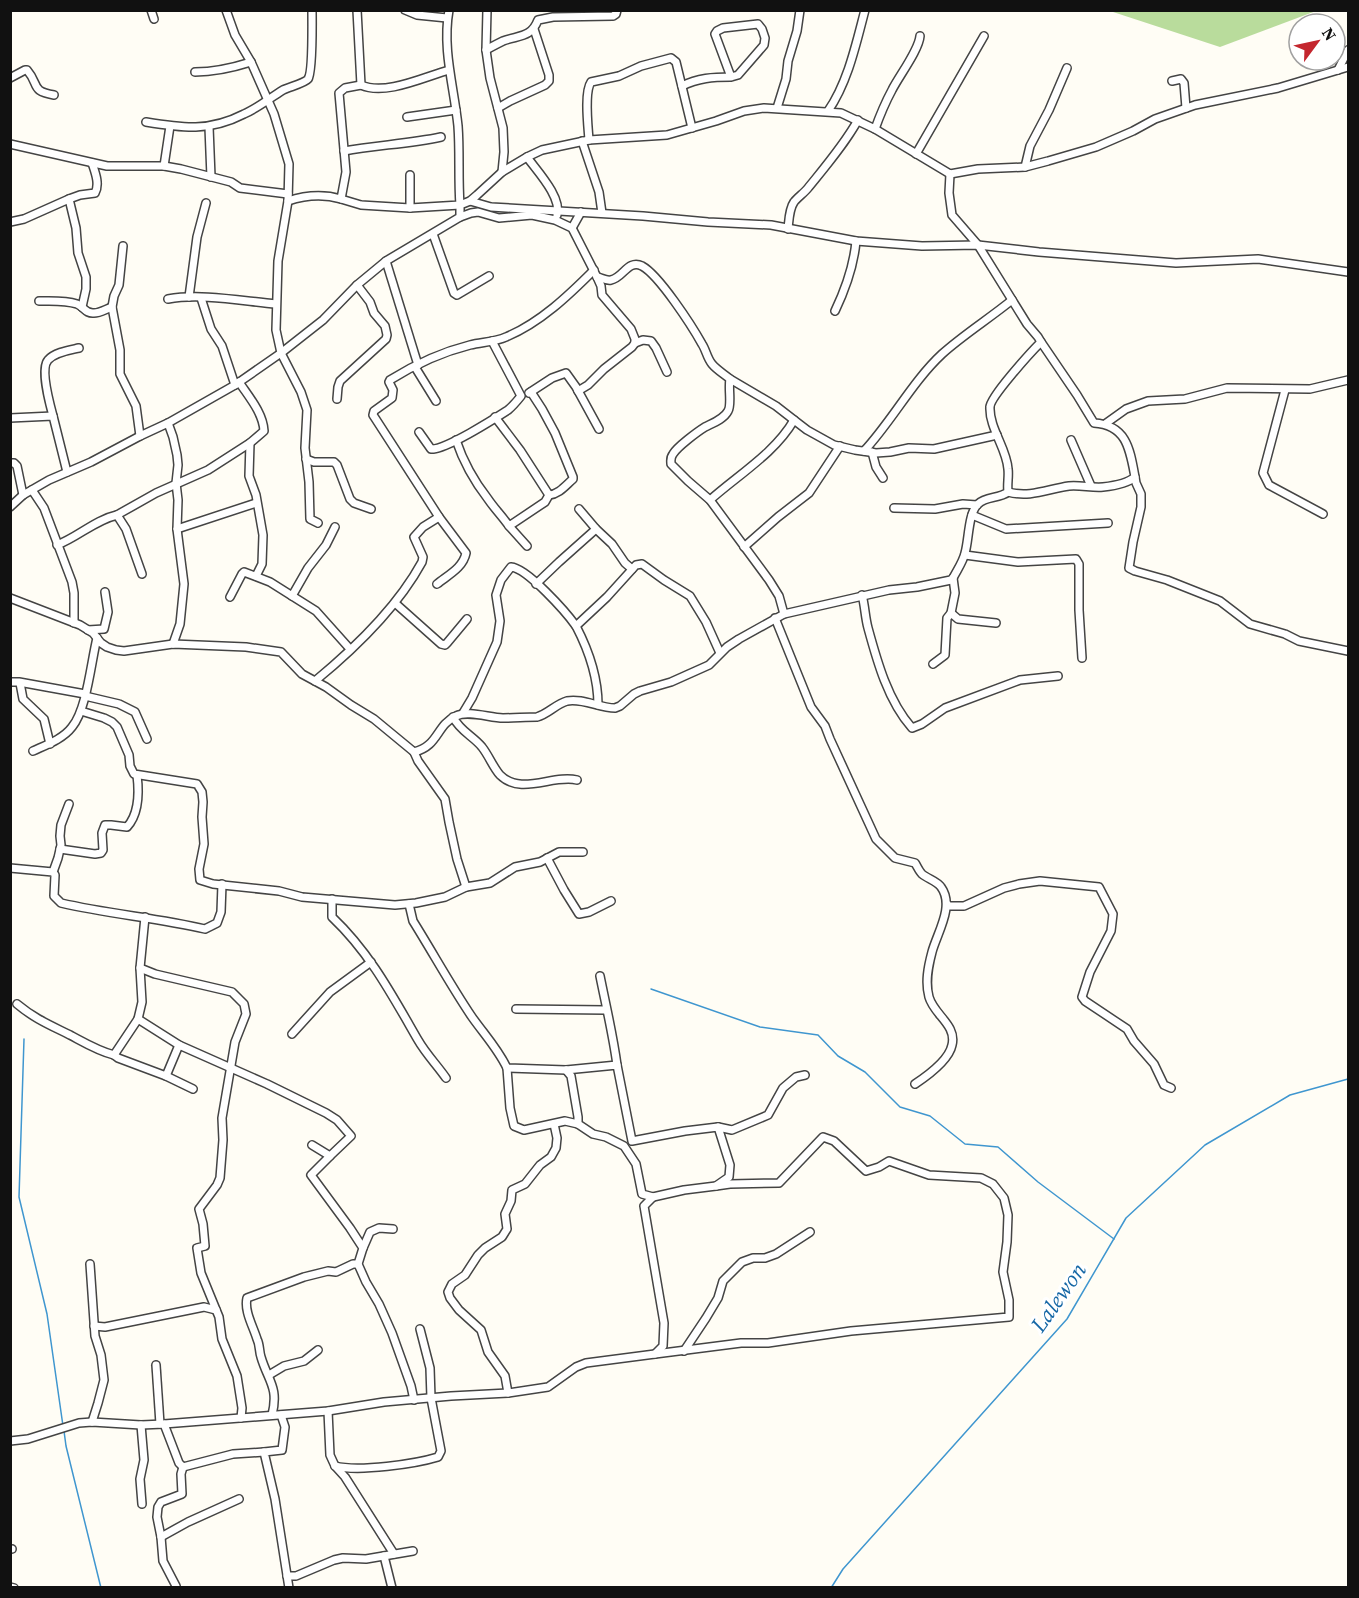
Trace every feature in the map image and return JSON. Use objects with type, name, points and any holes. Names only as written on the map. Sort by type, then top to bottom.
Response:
[{"type":"street","points":[[151,10],[154,19]]},
{"type":"street","points":[[225,10],[274,114],[290,171],[278,261],[276,330],[281,353],[304,399],[307,410],[305,448],[309,517],[318,523]]},
{"type":"street","points":[[146,122],[170,126],[209,127],[246,114],[286,88],[308,79],[312,10]]},
{"type":"street","points":[[357,10],[361,85]]},
{"type":"street","points":[[405,10],[417,15],[448,14],[449,70],[459,143],[460,217]]},
{"type":"street","points":[[487,10],[486,50],[503,128],[502,172]]},
{"type":"street","points":[[486,50],[504,41],[521,37],[534,29],[538,20],[553,17],[613,16],[617,10]]},
{"type":"street","points":[[777,108],[786,79],[800,10]]},
{"type":"street","points":[[828,111],[835,100],[852,58],[865,10]]},
{"type":"street","points":[[682,86],[693,80],[731,77],[738,75],[764,45],[765,38],[758,24],[723,28],[717,31],[716,34],[731,77]]},
{"type":"street","points":[[498,108],[549,81],[534,29]]},
{"type":"street","points":[[874,129],[884,104],[917,47],[920,36]]},
{"type":"street","points":[[916,154],[984,36]]},
{"type":"street","points":[[602,213],[599,192],[585,141],[588,86],[591,82],[619,76],[641,66],[671,58],[676,62],[692,128]]},
{"type":"street","points":[[195,72],[216,71],[251,62]]},
{"type":"street","points":[[1025,167],[1030,146],[1067,68]]},
{"type":"street","points":[[10,78],[27,70],[38,90],[54,95]]},
{"type":"street","points":[[341,199],[346,172],[339,93],[345,87],[361,85],[381,89],[449,70]]},
{"type":"street","points":[[10,144],[107,166],[164,166],[231,182],[240,188],[288,198],[331,196],[361,205],[410,208],[460,205],[470,201],[502,172],[542,150],[585,141],[667,135],[759,108],[841,113],[858,120],[950,174],[978,168],[1025,167],[1096,147],[1133,132],[1155,119],[1195,105],[1278,88],[1331,72]]},
{"type":"street","points":[[1172,81],[1181,80],[1184,83],[1186,108]]},
{"type":"street","points":[[407,117],[456,110]]},
{"type":"street","points":[[788,229],[791,208],[795,200],[807,190],[851,134],[858,120]]},
{"type":"street","points":[[164,166],[170,126]]},
{"type":"street","points":[[209,127],[211,177]]},
{"type":"street","points":[[344,151],[441,137]]},
{"type":"street","points":[[527,157],[555,198],[558,211],[555,220]]},
{"type":"street","points":[[10,222],[24,219],[80,195],[95,193],[96,176],[92,163]]},
{"type":"street","points":[[950,174],[949,193],[952,216],[978,245],[1027,324],[1038,337],[1094,423],[1105,424],[1122,435],[1130,449],[1136,483],[1142,494],[1129,568],[1220,601],[1250,624],[1285,634],[1299,641],[1348,651]]},
{"type":"street","points":[[410,175],[410,208]]},
{"type":"street","points":[[69,199],[76,228],[78,253],[86,277],[82,307]]},
{"type":"street","points":[[470,201],[491,207],[771,225],[856,241],[922,246],[978,245],[1176,262],[1258,259],[1348,272]]},
{"type":"street","points":[[189,297],[197,237],[206,203]]},
{"type":"street","points":[[10,507],[32,490],[168,423],[237,383],[281,353],[323,320],[357,285],[386,261],[460,217],[471,213],[478,212],[499,218],[532,215],[555,220],[572,228],[596,273],[602,295],[631,329],[635,343]]},
{"type":"street","points":[[572,228],[580,212]]},
{"type":"street","points":[[433,234],[454,293],[457,295],[489,276]]},
{"type":"street","points":[[835,311],[856,241]]},
{"type":"street","points":[[123,246],[119,285],[112,307],[120,350],[120,374],[136,406],[140,435]]},
{"type":"street","points":[[386,261],[417,366],[436,401]]},
{"type":"street","points":[[596,273],[609,280],[615,279],[634,264],[647,270],[668,293],[692,326],[705,348],[710,363],[717,370],[776,406],[807,430],[834,445],[855,450],[890,452],[909,448],[934,449],[997,435]]},
{"type":"street","points":[[437,584],[458,568],[466,557],[466,553],[439,517],[373,415],[374,411],[392,398],[393,390],[390,380],[468,345],[504,338],[533,323],[596,273]]},
{"type":"street","points":[[337,399],[340,381],[386,339],[387,335],[385,326],[357,285]]},
{"type":"street","points":[[168,299],[189,297],[276,304]]},
{"type":"street","points":[[57,545],[176,483],[208,470],[250,443],[264,431],[257,410],[237,383],[222,345],[211,329],[201,298]]},
{"type":"street","points":[[39,301],[57,300],[76,304],[86,312],[93,313],[112,307]]},
{"type":"street","points":[[864,451],[919,379],[943,354],[1012,300]]},
{"type":"street","points":[[578,392],[635,343],[643,340],[651,341],[666,372]]},
{"type":"street","points":[[492,341],[521,396]]},
{"type":"street","points":[[1008,492],[1009,468],[992,424],[990,405],[1024,359],[1041,342]]},
{"type":"street","points":[[67,472],[47,396],[45,366],[48,360],[56,355],[79,348]]},
{"type":"street","points":[[419,432],[431,450],[435,450],[508,410],[521,396],[563,373],[569,376],[599,429]]},
{"type":"street","points":[[730,379],[728,412],[688,440],[672,455],[671,464],[710,500],[769,580],[779,596],[784,614]]},
{"type":"street","points":[[1105,424],[1126,409],[1149,401],[1185,399],[1227,388],[1310,389],[1348,380]]},
{"type":"street","points":[[1285,390],[1263,473],[1269,485],[1323,514]]},
{"type":"street","points":[[509,526],[545,502],[549,495],[557,493],[573,479],[572,471],[555,433],[531,392]]},
{"type":"street","points":[[10,418],[53,416]]},
{"type":"street","points":[[495,417],[549,495]]},
{"type":"street","points":[[710,500],[758,461],[786,433],[794,420]]},
{"type":"street","points":[[168,423],[178,465],[177,529],[184,584],[180,624],[173,644]]},
{"type":"street","points":[[456,440],[474,480],[489,502],[527,546]]},
{"type":"street","points":[[1071,440],[1091,486]]},
{"type":"street","points":[[250,443],[249,476],[256,495],[263,535],[262,564],[256,576]]},
{"type":"street","points":[[744,547],[809,493],[840,447]]},
{"type":"street","points":[[872,452],[876,467],[883,478]]},
{"type":"street","points":[[306,459],[314,462],[334,462],[350,499],[354,503],[372,509]]},
{"type":"street","points":[[10,463],[17,466],[23,495]]},
{"type":"street","points":[[1008,492],[1033,494],[1071,486],[1104,487],[1135,477]]},
{"type":"street","points":[[32,490],[44,508],[74,593],[74,623]]},
{"type":"street","points":[[933,663],[945,655],[946,618],[951,613],[956,593],[953,578],[965,555],[973,510],[987,499],[1008,492]]},
{"type":"street","points":[[177,529],[256,502]]},
{"type":"street","points":[[894,508],[935,509],[963,504],[977,505]]},
{"type":"street","points":[[579,508],[632,569]]},
{"type":"street","points":[[117,515],[126,529],[142,574]]},
{"type":"street","points":[[972,515],[1006,529],[1108,523]]},
{"type":"street","points":[[315,681],[395,603],[422,562],[423,556],[414,537],[423,527],[439,517]]},
{"type":"street","points":[[292,596],[308,568],[326,545],[335,527]]},
{"type":"street","points":[[536,584],[596,529]]},
{"type":"street","points":[[965,555],[1018,562],[1076,559],[1079,564],[1082,658]]},
{"type":"street","points":[[576,627],[636,565],[642,564],[690,596],[706,622],[720,653]]},
{"type":"street","points":[[463,713],[497,642],[500,621],[496,595],[501,580],[511,567],[519,568],[561,607],[576,627],[590,659],[598,692],[598,705]]},
{"type":"street","points":[[230,597],[244,573],[270,582],[316,611],[350,649]]},
{"type":"street","points":[[414,752],[431,744],[445,723],[463,713],[503,718],[537,717],[567,701],[577,700],[610,708],[620,706],[640,691],[671,682],[709,665],[720,653],[739,639],[784,614],[862,595],[917,587],[953,578]]},
{"type":"street","points":[[88,630],[104,629],[108,612],[105,592]]},
{"type":"street","points":[[862,595],[879,666],[896,704],[912,728],[945,708],[1020,680],[1058,676]]},
{"type":"street","points":[[11,597],[88,630],[107,647],[124,651],[173,644],[246,647],[276,651],[286,656],[302,674],[375,719],[414,752],[445,799],[448,822],[466,887]]},
{"type":"street","points":[[395,603],[441,644],[445,645],[467,619]]},
{"type":"street","points":[[951,613],[958,619],[996,623]]},
{"type":"street","points":[[775,618],[811,707],[825,726],[876,839],[895,858],[915,863],[922,874],[941,887],[947,904],[943,923],[932,950],[927,979],[929,998],[951,1029],[952,1046],[932,1072],[915,1084]]},
{"type":"street","points":[[33,751],[50,744],[71,729],[78,720],[97,638]]},
{"type":"street","points":[[10,682],[85,695],[119,704],[135,712],[147,739]]},
{"type":"street","points":[[20,683],[23,699],[44,718],[50,744]]},
{"type":"street","points":[[81,711],[104,718],[117,727],[134,774],[197,784],[202,792],[203,802],[204,844],[199,869],[200,880],[213,884],[370,904],[409,904],[445,897],[466,887],[490,883],[515,867],[540,862],[559,852],[583,852]]},
{"type":"street","points":[[453,717],[457,726],[477,741],[501,775],[510,782],[526,784],[560,778],[577,780]]},
{"type":"street","points":[[60,849],[95,855],[101,853],[103,850],[102,833],[105,825],[127,827],[132,822],[138,802],[137,774]]},
{"type":"street","points":[[69,804],[61,825],[60,849],[53,872],[55,875],[54,896],[61,903],[205,929],[217,922],[221,912],[222,884]]},
{"type":"street","points":[[548,858],[579,914],[589,912],[611,901]]},
{"type":"street","points":[[10,868],[53,872]]},
{"type":"street","points":[[947,904],[964,906],[1004,888],[1040,881],[1099,887],[1113,914],[1111,931],[1090,972],[1082,997],[1127,1029],[1154,1064],[1164,1085],[1171,1088]]},
{"type":"street","points":[[332,899],[332,917],[356,941],[371,962],[393,995],[418,1040],[446,1078]]},
{"type":"street","points":[[409,904],[413,921],[507,1068],[510,1108],[514,1126],[524,1130],[565,1121],[578,1124],[593,1134],[606,1137],[624,1146],[636,1164]]},
{"type":"street","points":[[114,1055],[138,1019],[142,1002],[140,968],[145,917]]},
{"type":"street","points":[[292,1034],[330,992],[371,962]]},
{"type":"street","points":[[140,968],[155,974],[232,993],[244,1004],[246,1014],[235,1042],[222,1118],[220,1178],[200,1206],[205,1246],[197,1248],[201,1273],[219,1317],[222,1339],[237,1376],[242,1408],[241,1418]]},
{"type":"street","points":[[10,1441],[28,1439],[92,1422],[162,1424],[328,1411],[384,1402],[508,1393],[548,1387],[576,1367],[586,1363],[741,1343],[768,1343],[851,1331],[1009,1317],[1009,1300],[1003,1272],[1008,1215],[1004,1198],[993,1184],[981,1178],[929,1175],[889,1161],[866,1171],[834,1141],[823,1137],[778,1183],[730,1184],[653,1197],[642,1194],[600,976]]},
{"type":"street","points":[[17,1004],[44,1023],[100,1051],[166,1076],[193,1089]]},
{"type":"street","points":[[516,1009],[606,1010]]},
{"type":"street","points":[[138,1019],[180,1045],[337,1120],[351,1136],[311,1175],[363,1248]]},
{"type":"street","points":[[166,1076],[180,1045]]},
{"type":"street","points":[[507,1068],[566,1070],[617,1065]]},
{"type":"street","points":[[566,1070],[571,1076],[578,1124]]},
{"type":"street","points":[[632,1142],[718,1127],[732,1130],[768,1115],[783,1088],[796,1077],[805,1075]]},
{"type":"street","points":[[508,1393],[505,1376],[488,1352],[481,1330],[459,1310],[448,1292],[452,1284],[465,1275],[478,1255],[502,1237],[507,1228],[505,1214],[511,1202],[512,1190],[525,1184],[540,1165],[551,1157],[556,1148],[554,1124]]},
{"type":"street","points":[[717,1186],[729,1177],[730,1165],[718,1127]]},
{"type":"street","points":[[312,1145],[330,1156]]},
{"type":"street","points":[[653,1197],[644,1206],[664,1323],[663,1346],[655,1354]]},
{"type":"street","points":[[393,1228],[379,1227],[370,1232],[358,1264],[392,1333],[414,1400]]},
{"type":"street","points":[[684,1351],[718,1298],[723,1281],[742,1262],[776,1254],[810,1232]]},
{"type":"street","points":[[90,1264],[95,1336],[101,1355],[104,1380],[92,1422]]},
{"type":"street","points":[[272,1415],[276,1399],[261,1357],[247,1298],[304,1277],[328,1271],[336,1272],[358,1264]]},
{"type":"street","points":[[94,1326],[105,1327],[204,1307],[216,1310]]},
{"type":"street","points":[[335,1466],[346,1468],[400,1464],[438,1457],[441,1451],[431,1398],[430,1368],[420,1329]]},
{"type":"street","points":[[269,1375],[284,1366],[304,1361],[318,1350]]},
{"type":"street","points":[[156,1365],[162,1424],[179,1463],[183,1467]]},
{"type":"street","points":[[328,1411],[330,1455],[335,1466],[345,1477],[394,1554]]},
{"type":"street","points":[[183,1467],[233,1454],[282,1450],[285,1427],[281,1415]]},
{"type":"street","points":[[141,1425],[144,1460],[140,1479],[142,1504]]},
{"type":"street","points":[[264,1452],[275,1499],[287,1584]]},
{"type":"street","points":[[176,1586],[162,1561],[157,1516],[161,1502],[182,1494],[183,1467]]},
{"type":"street","points":[[161,1537],[239,1499]]},
{"type":"street","points":[[287,1584],[296,1576],[334,1560],[366,1559],[413,1551]]},
{"type":"street","points":[[384,1556],[392,1587]]},
{"type":"green space","points":[[1110,11],[1316,11],[1287,12],[1287,22],[1220,47]]},
{"type":"waterway","points":[[651,989],[760,1027],[818,1035],[838,1056],[865,1072],[900,1107],[930,1116],[965,1144],[998,1147],[1038,1182],[1114,1239]]},
{"type":"waterway","points":[[24,1039],[19,1197],[47,1314],[63,1426]]},
{"type":"waterway","name":"Lalewon","points":[[831,1588],[843,1569],[1067,1319],[1126,1218],[1205,1145],[1290,1095],[1348,1079]]},
{"type":"waterway","points":[[64,1431],[101,1588]]}]
